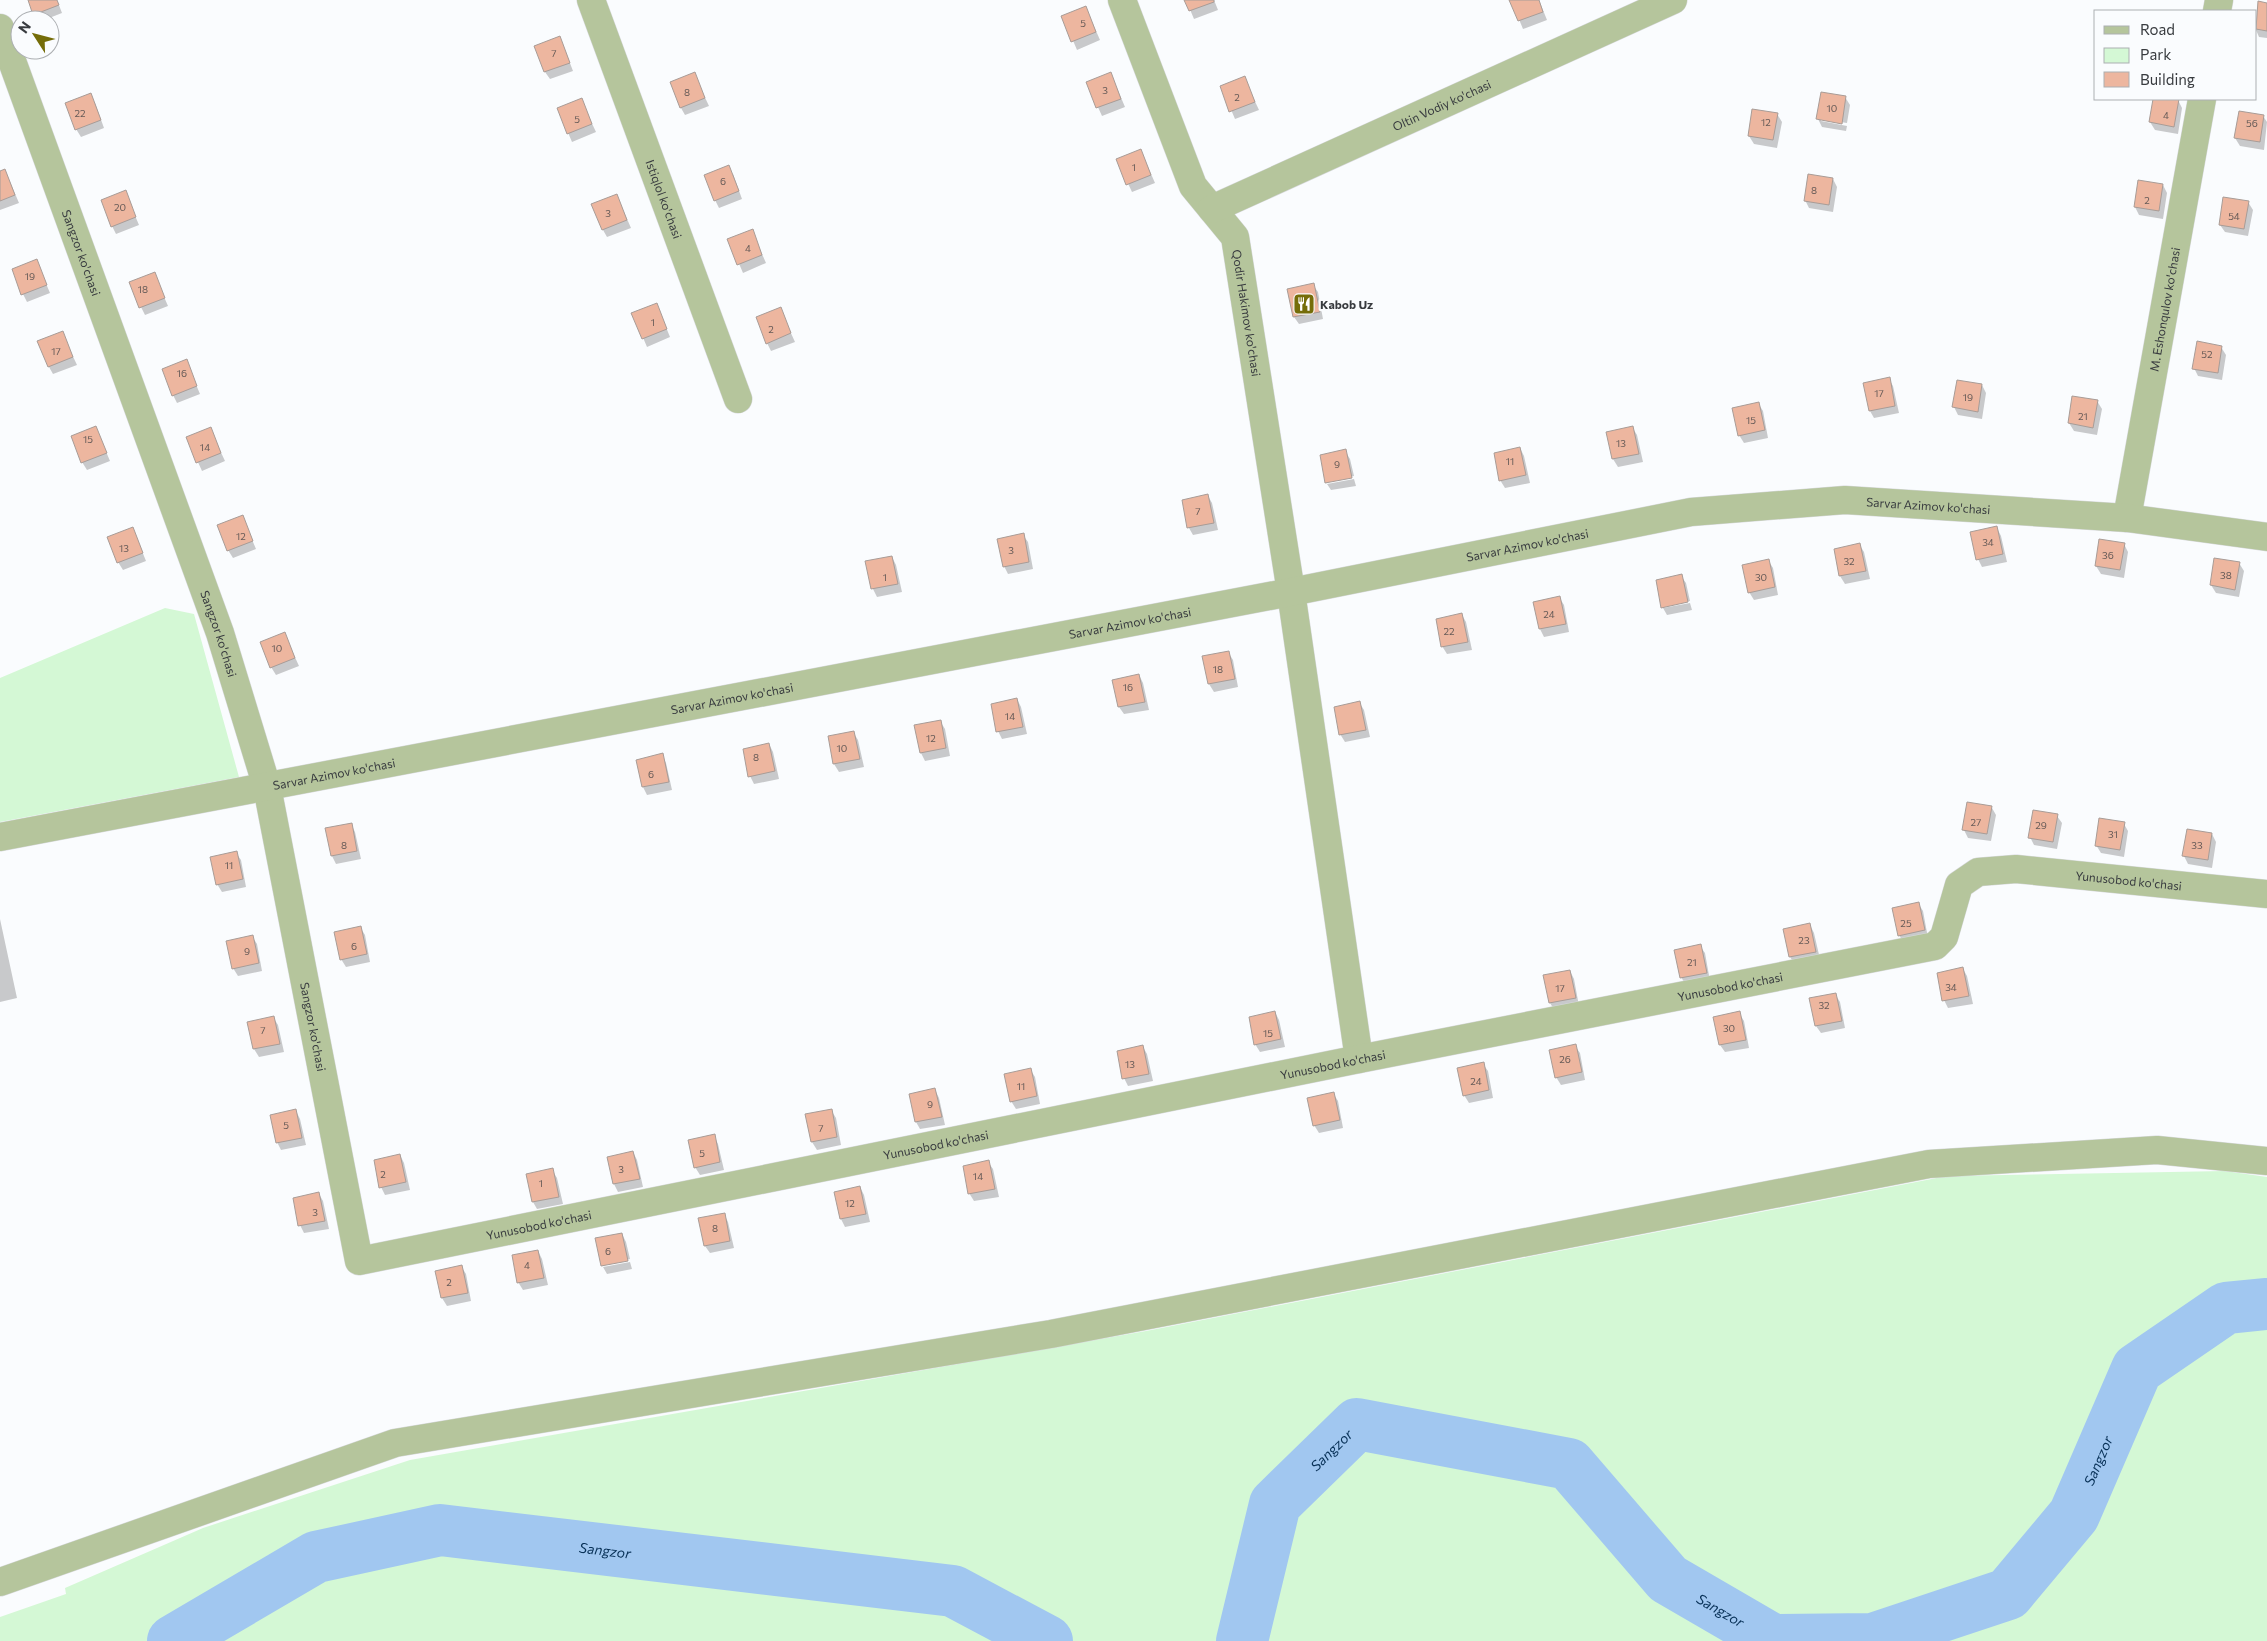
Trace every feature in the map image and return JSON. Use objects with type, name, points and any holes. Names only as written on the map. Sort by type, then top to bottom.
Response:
[{"type":"street","name":"Istiqlol ko'chasi","points":[[591,0],[738,399]]},
{"type":"street","name":"Qodir Hakimov ko'chasi","points":[[1122,0],[1193,186],[1235,237],[1291,592],[1359,1059]]},
{"type":"street","name":"Oltin Vodiy ko'chasi","points":[[1212,210],[1673,0]]},
{"type":"street","name":"Sangzor ko'chasi","points":[[0,28],[220,633],[267,786],[359,1261]]},
{"type":"street","name":"M. Eshonqulov ko'chasi","points":[[2127,518],[2202,100]]},
{"type":"street","name":"Sarvar Azimov ko'chasi","points":[[0,838],[1291,592],[1691,512],[1845,500],[2127,518],[2267,537]]},
{"type":"street","name":"Yunusobod ko'chasi","points":[[359,1261],[1359,1059],[1935,946],[1944,936],[1959,885],[1978,872],[2016,869],[2267,894]]},
{"type":"street","points":[[0,1582],[395,1443],[1051,1334],[1929,1164],[2157,1150],[2267,1161]]},
{"type":"green space","points":[[165,608],[194,614],[239,777],[0,822],[0,678]]},
{"type":"green space","points":[[2225,1171],[2267,1177],[2267,1641],[0,1641],[0,1617],[66,1594],[65,1588],[203,1528],[410,1460],[1146,1331],[1947,1176]]},
{"type":"building","points":[[28,0],[57,0],[59,5],[46,10],[31,10]]},
{"type":"building","points":[[1184,0],[1214,0],[1214,2],[1189,11]]},
{"type":"building","points":[[1509,0],[1539,0],[1543,12],[1518,21]]},
{"type":"building","points":[[2258,1],[2267,3],[2267,31],[2257,29]]},
{"type":"building","points":[[1086,6],[1096,32],[1071,42],[1061,16]]},
{"type":"building","points":[[560,36],[570,63],[544,72],[534,46]]},
{"type":"building","points":[[695,72],[705,98],[680,108],[670,82]]},
{"type":"building","points":[[1111,72],[1121,99],[1096,108],[1086,82]]},
{"type":"building","points":[[1245,76],[1255,102],[1229,112],[1220,86]]},
{"type":"building","points":[[1821,92],[1846,96],[1842,124],[1816,119]]},
{"type":"building","points":[[91,93],[101,120],[75,130],[65,103]]},
{"type":"building","points":[[582,98],[592,124],[567,134],[557,108]]},
{"type":"building","points":[[2153,100],[2179,100],[2174,127],[2149,122]]},
{"type":"building","points":[[1752,109],[1778,113],[1773,140],[1748,136]]},
{"type":"building","points":[[2239,111],[2264,115],[2260,142],[2234,138]]},
{"type":"building","points":[[1141,149],[1151,175],[1126,185],[1116,159]]},
{"type":"building","points":[[729,165],[739,191],[714,201],[704,175]]},
{"type":"building","points":[[5,169],[15,195],[0,201],[0,171]]},
{"type":"building","points":[[1808,174],[1833,178],[1829,205],[1804,201]]},
{"type":"building","points":[[2138,180],[2163,184],[2159,211],[2134,207]]},
{"type":"building","points":[[126,190],[136,217],[111,227],[101,200]]},
{"type":"building","points":[[617,194],[627,220],[602,230],[591,204]]},
{"type":"building","points":[[2223,197],[2249,201],[2244,229],[2219,225]]},
{"type":"building","points":[[753,229],[762,255],[737,265],[727,239]]},
{"type":"building","points":[[37,259],[47,285],[21,295],[12,269]]},
{"type":"building","points":[[155,272],[165,298],[139,308],[129,282]]},
{"type":"building","points":[[1314,283],[1320,312],[1293,317],[1287,289]]},
{"type":"building","points":[[657,303],[667,329],[642,339],[631,313]]},
{"type":"building","points":[[781,307],[791,333],[766,344],[756,317]]},
{"type":"building","points":[[63,331],[73,357],[48,367],[37,341]]},
{"type":"building","points":[[2197,341],[2222,346],[2218,373],[2192,369]]},
{"type":"building","points":[[187,359],[197,386],[172,396],[162,369]]},
{"type":"building","points":[[1890,377],[1895,406],[1869,411],[1863,383]]},
{"type":"building","points":[[1957,380],[1982,384],[1978,412],[1952,407]]},
{"type":"building","points":[[2072,396],[2098,400],[2093,428],[2068,423]]},
{"type":"building","points":[[1759,402],[1765,430],[1738,436],[1732,408]]},
{"type":"building","points":[[96,426],[107,453],[81,463],[71,436]]},
{"type":"building","points":[[1633,426],[1639,454],[1612,459],[1606,432]]},
{"type":"building","points":[[211,427],[221,453],[196,463],[186,437]]},
{"type":"building","points":[[1520,447],[1526,475],[1499,481],[1494,453]]},
{"type":"building","points":[[1346,449],[1352,478],[1325,483],[1320,455]]},
{"type":"building","points":[[1208,494],[1214,523],[1187,528],[1182,500]]},
{"type":"building","points":[[243,515],[253,541],[227,551],[217,525]]},
{"type":"building","points":[[1997,526],[2003,554],[1976,560],[1970,532]]},
{"type":"building","points":[[133,527],[143,553],[117,563],[107,537]]},
{"type":"building","points":[[1024,533],[1029,562],[1003,567],[997,539]]},
{"type":"building","points":[[2099,539],[2125,543],[2120,570],[2095,566]]},
{"type":"building","points":[[1860,543],[1866,571],[1839,576],[1834,549]]},
{"type":"building","points":[[892,556],[898,584],[871,589],[865,561]]},
{"type":"building","points":[[2214,558],[2240,562],[2235,590],[2210,585]]},
{"type":"building","points":[[1769,559],[1775,587],[1748,593],[1742,565]]},
{"type":"building","points":[[1682,574],[1688,602],[1661,608],[1656,580]]},
{"type":"building","points":[[1560,596],[1566,624],[1539,629],[1533,602]]},
{"type":"building","points":[[1462,613],[1468,642],[1441,647],[1436,619]]},
{"type":"building","points":[[285,632],[295,658],[270,668],[260,642]]},
{"type":"building","points":[[1229,651],[1235,679],[1208,684],[1202,656]]},
{"type":"building","points":[[1139,674],[1145,702],[1118,707],[1112,680]]},
{"type":"building","points":[[1017,698],[1023,727],[996,732],[991,704]]},
{"type":"building","points":[[1360,701],[1366,730],[1339,735],[1334,707]]},
{"type":"building","points":[[941,720],[946,748],[920,753],[914,725]]},
{"type":"building","points":[[854,731],[860,759],[833,764],[828,736]]},
{"type":"building","points":[[769,743],[775,771],[748,777],[743,749]]},
{"type":"building","points":[[663,753],[669,782],[642,787],[636,760]]},
{"type":"building","points":[[1967,802],[1992,806],[1987,834],[1962,830]]},
{"type":"building","points":[[2033,810],[2058,814],[2053,842],[2028,838]]},
{"type":"building","points":[[2099,818],[2125,822],[2120,850],[2095,846]]},
{"type":"building","points":[[352,823],[357,851],[331,856],[325,828]]},
{"type":"building","points":[[2187,829],[2212,833],[2208,860],[2182,856]]},
{"type":"building","points":[[237,851],[243,879],[216,885],[210,857]]},
{"type":"building","points":[[1919,902],[1925,930],[1898,936],[1892,908]]},
{"type":"building","points":[[1810,923],[1816,952],[1789,957],[1783,929]]},
{"type":"building","points":[[361,926],[367,954],[340,960],[334,932]]},
{"type":"building","points":[[253,935],[259,963],[232,969],[226,941]]},
{"type":"building","points":[[1701,944],[1707,973],[1680,978],[1674,950]]},
{"type":"building","points":[[1963,967],[1969,996],[1942,1001],[1937,973]]},
{"type":"building","points":[[1570,970],[1576,998],[1549,1003],[1543,975]]},
{"type":"building","points":[[1836,993],[1842,1021],[1815,1026],[1809,998]]},
{"type":"building","points":[[1275,1011],[1281,1039],[1254,1045],[1249,1017]]},
{"type":"building","points":[[1740,1011],[1746,1040],[1719,1045],[1713,1017]]},
{"type":"building","points":[[274,1016],[280,1044],[253,1049],[247,1022]]},
{"type":"building","points":[[1576,1044],[1582,1072],[1555,1078],[1549,1050]]},
{"type":"building","points":[[1143,1045],[1149,1074],[1122,1079],[1117,1051]]},
{"type":"building","points":[[1484,1062],[1489,1090],[1463,1096],[1457,1068]]},
{"type":"building","points":[[1031,1068],[1037,1096],[1010,1102],[1004,1074]]},
{"type":"building","points":[[935,1088],[942,1117],[915,1122],[909,1094]]},
{"type":"building","points":[[1334,1092],[1340,1120],[1313,1126],[1307,1098]]},
{"type":"building","points":[[296,1109],[302,1138],[276,1143],[270,1115]]},
{"type":"building","points":[[832,1109],[837,1137],[811,1142],[805,1114]]},
{"type":"building","points":[[715,1134],[720,1162],[694,1168],[688,1140]]},
{"type":"building","points":[[633,1151],[640,1179],[613,1184],[607,1157]]},
{"type":"building","points":[[400,1154],[406,1182],[379,1188],[374,1160]]},
{"type":"building","points":[[989,1160],[995,1189],[968,1194],[963,1166]]},
{"type":"building","points":[[553,1168],[559,1197],[532,1202],[526,1174]]},
{"type":"building","points":[[860,1186],[866,1214],[840,1219],[834,1192]]},
{"type":"building","points":[[319,1192],[325,1221],[298,1226],[293,1198]]},
{"type":"building","points":[[725,1213],[730,1241],[704,1246],[698,1218]]},
{"type":"building","points":[[622,1233],[628,1261],[601,1266],[595,1238]]},
{"type":"building","points":[[538,1250],[544,1278],[517,1283],[512,1255]]},
{"type":"building","points":[[462,1265],[468,1293],[441,1298],[435,1271]]},
{"type":"waterway","name":"Sangzor","points":[[1242,1641],[1275,1504],[1357,1424],[1569,1464],[1668,1579],[1773,1640],[1873,1639],[2008,1594],[2074,1515],[2137,1369],[2226,1308],[2267,1304]]},
{"type":"waterway","name":"Sangzor","points":[[173,1641],[316,1557],[440,1530],[953,1591],[1047,1641]]},
{"type":"place","name":"Kabob Uz","points":[[1304,304]]}]
